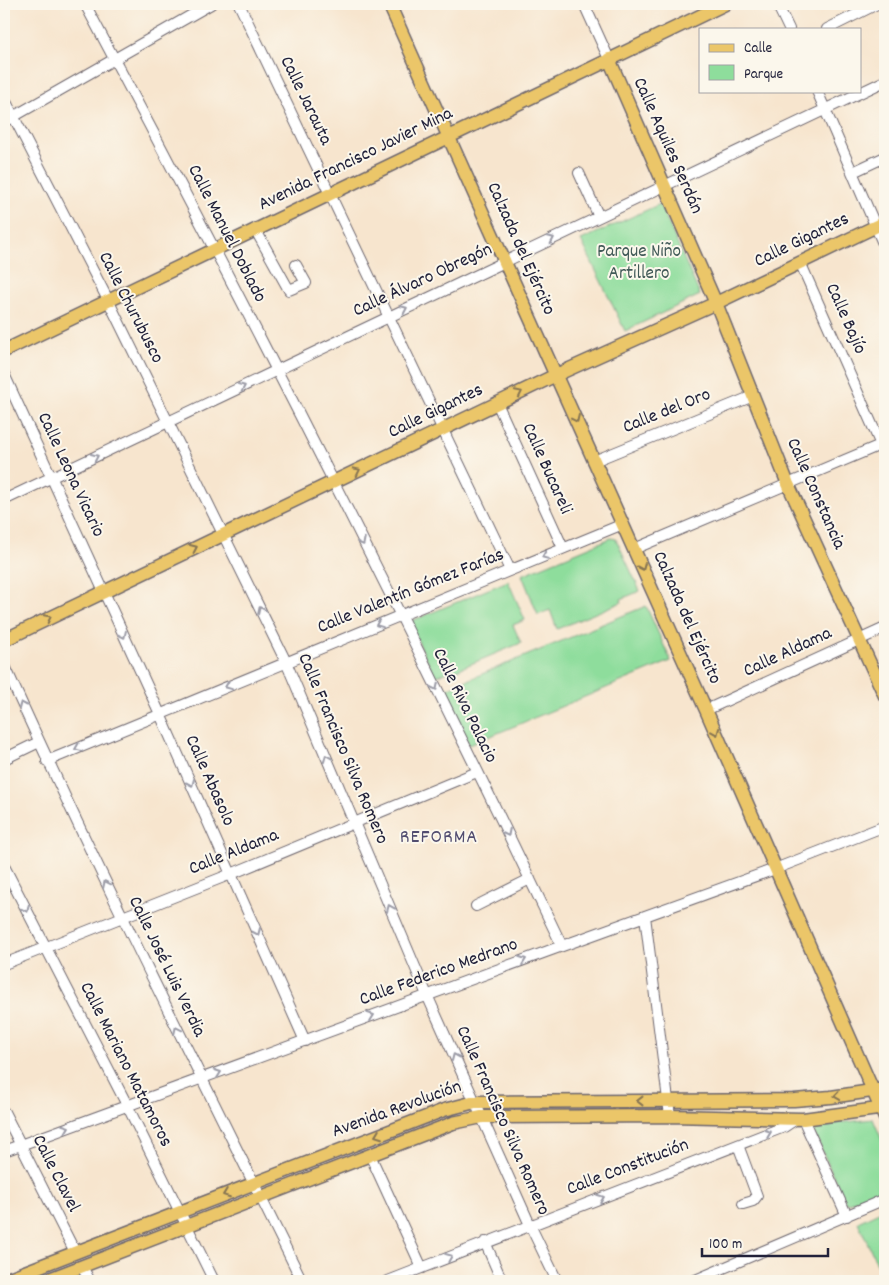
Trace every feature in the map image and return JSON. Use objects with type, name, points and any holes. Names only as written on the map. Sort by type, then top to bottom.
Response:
[{"type":"main road","name":"Calzada del Ejército","points":[[389,4],[623,524],[775,869],[880,1090],[884,1111]]},
{"type":"main road","name":"Avenida Francisco Javier Mina","points":[[4,351],[725,4]]},
{"type":"main road","name":"Calle Aquiles Serdán","points":[[609,59],[716,303]]},
{"type":"main road","name":"Calle Gigantes","points":[[4,640],[556,375],[716,303],[881,224]]},
{"type":"main road","name":"Calle Constancia","points":[[716,303],[788,484],[885,696]]},
{"type":"main road","name":"Avenida Revolución","points":[[4,1280],[444,1110],[475,1102],[794,1100],[880,1090]]},
{"type":"main road","name":"Avenida Revolución","points":[[44,1281],[453,1123],[482,1117],[670,1116],[799,1119],[884,1111]]},
{"type":"street","name":"Calle Manuel Doblado","points":[[85,4],[215,249],[333,483]]},
{"type":"street","points":[[8,120],[211,4]]},
{"type":"street","name":"Calle Jarauta","points":[[239,4],[510,570]]},
{"type":"street","name":"Calle Aquiles Serdán","points":[[584,4],[609,59]]},
{"type":"street","points":[[777,4],[789,28]]},
{"type":"street","points":[[829,28],[877,4]]},
{"type":"street","name":"Calle Álvaro Obregón","points":[[862,92],[885,81]]},
{"type":"street","points":[[817,92],[853,172],[881,224],[885,248]]},
{"type":"street","name":"Calle Álvaro Obregón","points":[[4,500],[861,92]]},
{"type":"street","name":"Calle Churubusco","points":[[4,98],[8,120],[108,300],[224,534]]},
{"type":"street","points":[[853,172],[885,157]]},
{"type":"street","points":[[579,173],[599,217]]},
{"type":"street","points":[[256,229],[289,290],[306,283],[296,265]]},
{"type":"street","name":"Calle Bajío","points":[[800,262],[883,444]]},
{"type":"street","name":"Calle Leona Vicario","points":[[4,374],[103,591]]},
{"type":"street","name":"Calle del Oro","points":[[594,461],[753,396]]},
{"type":"street","name":"Calle Bucareli","points":[[497,403],[562,548]]},
{"type":"street","points":[[634,549],[883,444]]},
{"type":"street","name":"Calle Riva Palacio","points":[[333,483],[562,946]]},
{"type":"street","name":"Calle Valentín Gómez Farías","points":[[47,761],[623,524]]},
{"type":"street","name":"Calle Francisco Silva Romero","points":[[224,534],[286,662],[427,995],[557,1281]]},
{"type":"street","name":"Calle Abasolo","points":[[103,591],[160,714],[305,1041]]},
{"type":"street","name":"Calle Aldama","points":[[706,710],[885,628]]},
{"type":"street","name":"Calle José Luis Verdia","points":[[4,664],[47,761],[201,1079],[302,1281]]},
{"type":"street","points":[[4,759],[39,742]]},
{"type":"street","name":"Calle Aldama","points":[[4,964],[231,874],[477,772]]},
{"type":"street","name":"Calle Federico Medrano","points":[[4,1151],[775,869],[885,826]]},
{"type":"street","name":"Calle Mariano Matamoros","points":[[4,866],[214,1281]]},
{"type":"street","points":[[476,906],[530,879]]},
{"type":"street","points":[[645,916],[670,1116]]},
{"type":"street","name":"Calle Clavel","points":[[4,1112],[75,1252]]},
{"type":"street","points":[[799,1119],[847,1216]]},
{"type":"street","name":"Calle Constitución","points":[[388,1281],[784,1127],[799,1119]]},
{"type":"street","points":[[738,1145],[756,1192],[755,1199],[743,1204]]},
{"type":"street","points":[[370,1155],[422,1268]]},
{"type":"street","points":[[693,1281],[885,1199]]},
{"type":"street","points":[[485,1242],[502,1281]]},
{"type":"street","points":[[82,1267],[90,1281]]},
{"type":"green space","name":"Parque Niño Artillero","points":[[660,204],[700,295],[625,331],[581,240]]},
{"type":"green space","points":[[611,538],[616,539],[640,591],[621,599],[622,602],[557,629],[550,610],[538,615],[522,575]]},
{"type":"green space","points":[[508,581],[525,620],[513,625],[521,643],[435,677],[409,622]]},
{"type":"green space","points":[[646,606],[671,661],[469,745],[441,691]]},
{"type":"green space","points":[[873,1119],[885,1147],[885,1188],[846,1204],[811,1126]]},
{"type":"green space","points":[[885,1209],[885,1281],[858,1222]]},
{"type":"district","name":"REFORMA","points":[[439,838]]}]
